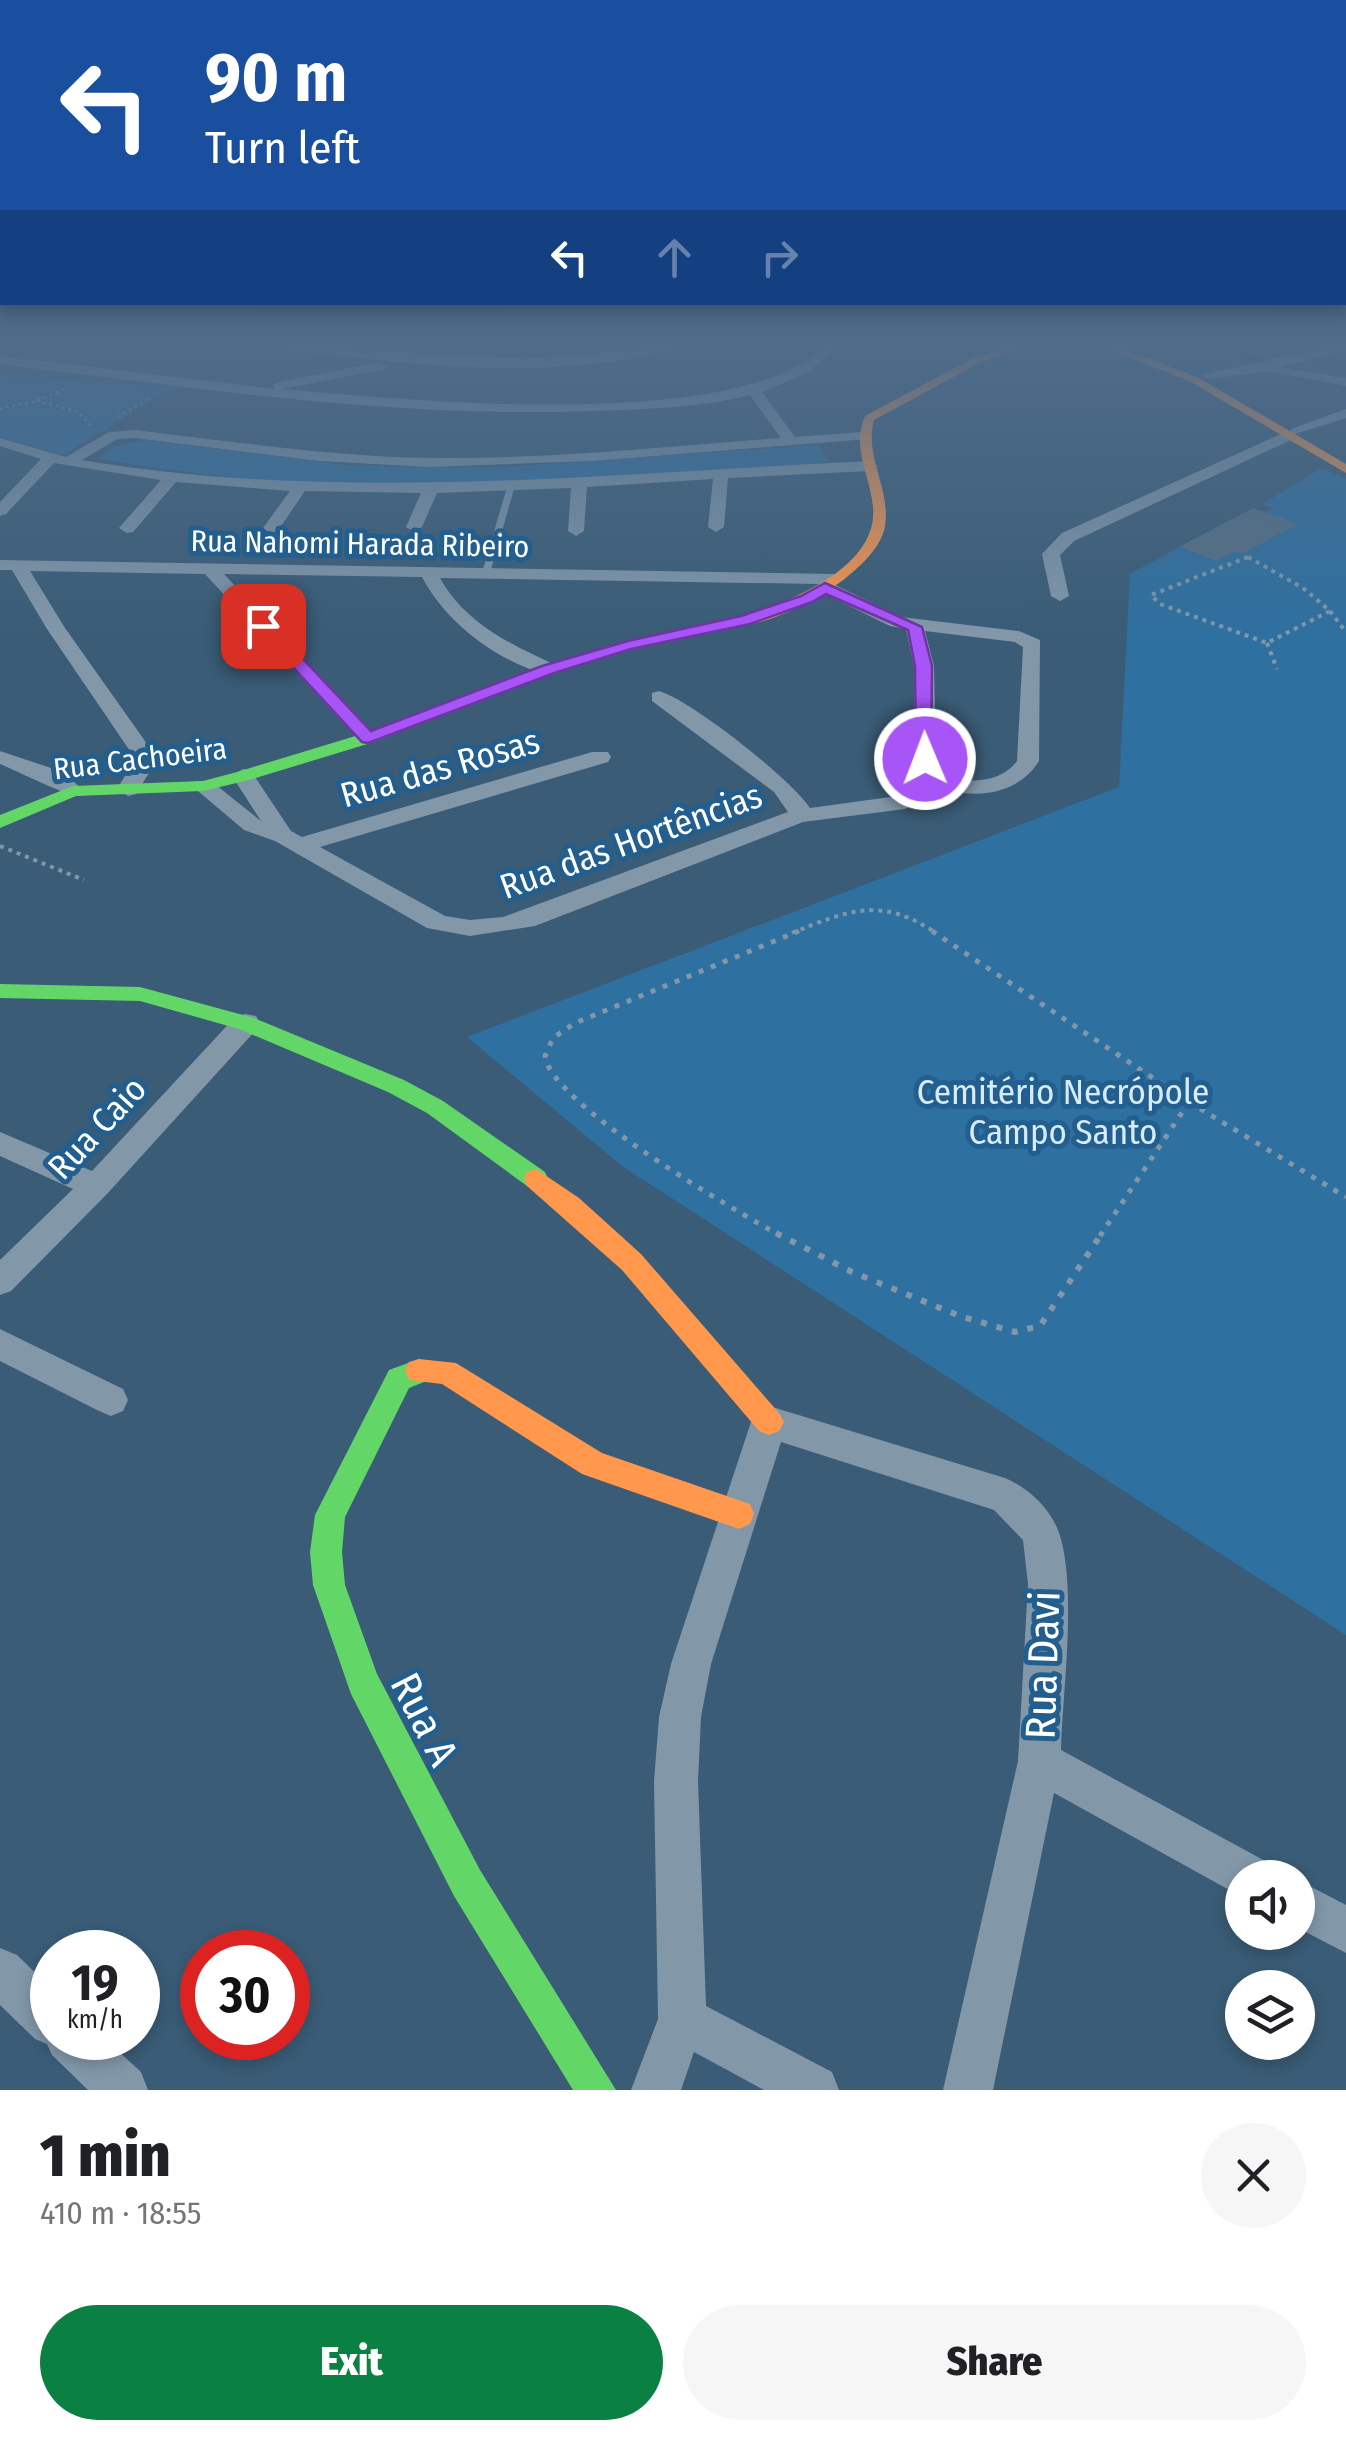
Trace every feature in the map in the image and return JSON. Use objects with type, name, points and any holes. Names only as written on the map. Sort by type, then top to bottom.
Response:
[{"type":"main road","name":"Rua Cachoeira","points":[[0,822],[73,791],[203,786],[243,776],[368,738],[548,669],[628,645],[782,609],[831,583],[862,557],[876,538],[881,514],[864,443]]},
{"type":"main road","points":[[1304,443],[1346,469]]},
{"type":"main road","points":[[1309,443],[1346,460]]},
{"type":"main road","points":[[0,991],[140,994],[246,1023],[422,1100],[568,1202],[663,1291],[769,1422]]},
{"type":"main road","name":"Rua A","points":[[596,2090],[467,1883],[362,1682],[329,1585],[326,1552],[330,1515],[399,1379],[420,1371],[446,1372],[593,1464],[739,1514]]},
{"type":"street","points":[[2,443],[68,462],[173,476],[301,486],[510,489],[870,466]]},
{"type":"street","points":[[68,462],[101,443]]},
{"type":"street","points":[[205,443],[324,457],[429,462],[578,458],[772,443]]},
{"type":"street","points":[[1060,596],[1052,554],[1068,537],[1273,443]]},
{"type":"street","points":[[0,511],[50,458]]},
{"type":"street","points":[[716,527],[721,473]]},
{"type":"street","points":[[127,528],[173,476]]},
{"type":"street","points":[[576,531],[579,484]]},
{"type":"street","points":[[270,528],[301,486]]},
{"type":"street","points":[[414,527],[431,489]]},
{"type":"street","points":[[9,565],[142,751],[144,762],[128,789]]},
{"type":"street","name":"Rua Nahomi Harada Ribeiro","points":[[9,565],[719,577],[831,583]]},
{"type":"street","points":[[210,569],[368,738]]},
{"type":"street","points":[[428,572],[436,591],[456,616],[481,636],[548,669]]},
{"type":"street","name":"Rua Nahomi Harada Ribeiro","points":[[719,577],[757,588],[782,609]]},
{"type":"street","points":[[831,583],[896,622],[1005,635],[1033,644],[1028,761],[1015,780],[950,786],[930,775],[925,759],[924,666],[915,627]]},
{"type":"street","points":[[659,697],[782,787],[799,806],[799,816]]},
{"type":"street","points":[[0,757],[56,777],[73,791]]},
{"type":"street","name":"Rua das Rosas","points":[[292,841],[600,758]]},
{"type":"street","name":"Rua das Hortências","points":[[243,776],[292,841]]},
{"type":"street","name":"Rua das Hortências","points":[[203,786],[252,825],[292,841],[436,922],[459,930],[526,920],[799,816],[905,802]]},
{"type":"street","name":"Rua Caio","points":[[0,1281],[96,1186],[246,1023]]},
{"type":"street","points":[[0,1143],[96,1186]]},
{"type":"street","points":[[0,1344],[111,1400]]},
{"type":"street","points":[[656,2090],[682,2019],[676,1781],[680,1717],[691,1664],[769,1422]]},
{"type":"street","name":"Rua Davi","points":[[769,1422],[1005,1496],[1034,1522],[1042,1538],[1046,1584],[1039,1762],[968,2090]]},
{"type":"street","points":[[1039,1762],[1225,1864]]},
{"type":"street","points":[[1315,1913],[1346,1930]]},
{"type":"street","points":[[0,1972],[30,2001]]},
{"type":"street","points":[[682,2019],[814,2090]]},
{"type":"street","points":[[91,2060],[123,2090]]},
{"type":"lane","points":[[486,573],[510,489]]},
{"type":"path","points":[[1332,610],[1267,643],[1160,604],[1152,594],[1248,557],[1332,610],[1346,632]]},
{"type":"path","points":[[1267,643],[1277,669]]},
{"type":"path","points":[[0,846],[84,880]]},
{"type":"path","points":[[1190,1102],[1040,1326],[1016,1332],[847,1270],[782,1238],[662,1165],[561,1087],[546,1064],[546,1048],[556,1034],[597,1013],[844,912],[872,907],[913,918],[1190,1102],[1346,1197]]},
{"type":"green space","points":[[20,443],[84,443],[64,455]]},
{"type":"green space","points":[[164,443],[345,465],[500,467],[819,445],[829,462],[555,481],[372,485],[189,472],[99,458],[113,447]]},
{"type":"green space","name":"Cemitério Necrópole Campo Santo","points":[[1322,468],[1346,479],[1346,1635],[622,1166],[467,1037],[1119,787],[1130,574],[1179,547],[1217,561],[1235,551],[1242,554],[1296,524],[1265,512],[1273,508],[1262,504]]},
{"type":"building","points":[[1253,508],[1298,524],[1242,554],[1235,551],[1217,561],[1179,547]]},
{"type":"traffic: fast","points":[[0,822],[73,791],[203,786],[243,776],[368,738],[548,669],[628,645],[736,622]]},
{"type":"traffic: fast","points":[[0,991],[140,994],[246,1023],[396,1086],[435,1107],[536,1179]]},
{"type":"traffic: fast","points":[[419,1371],[399,1379],[330,1515],[326,1552],[329,1585],[363,1682],[467,1883],[596,2090]]},
{"type":"traffic: slow","points":[[736,622],[804,598],[850,568],[868,551],[878,531],[880,509],[865,443]]},
{"type":"traffic: slow","points":[[1301,443],[1346,469]]},
{"type":"traffic: slow","points":[[536,1179],[632,1262],[769,1422]]},
{"type":"traffic: slow","points":[[419,1371],[446,1372],[593,1464],[739,1514]]},
{"type":"route","points":[[263,626],[368,738],[548,669],[628,645],[745,620],[807,599],[825,588],[915,627],[924,666],[925,759]]}]
